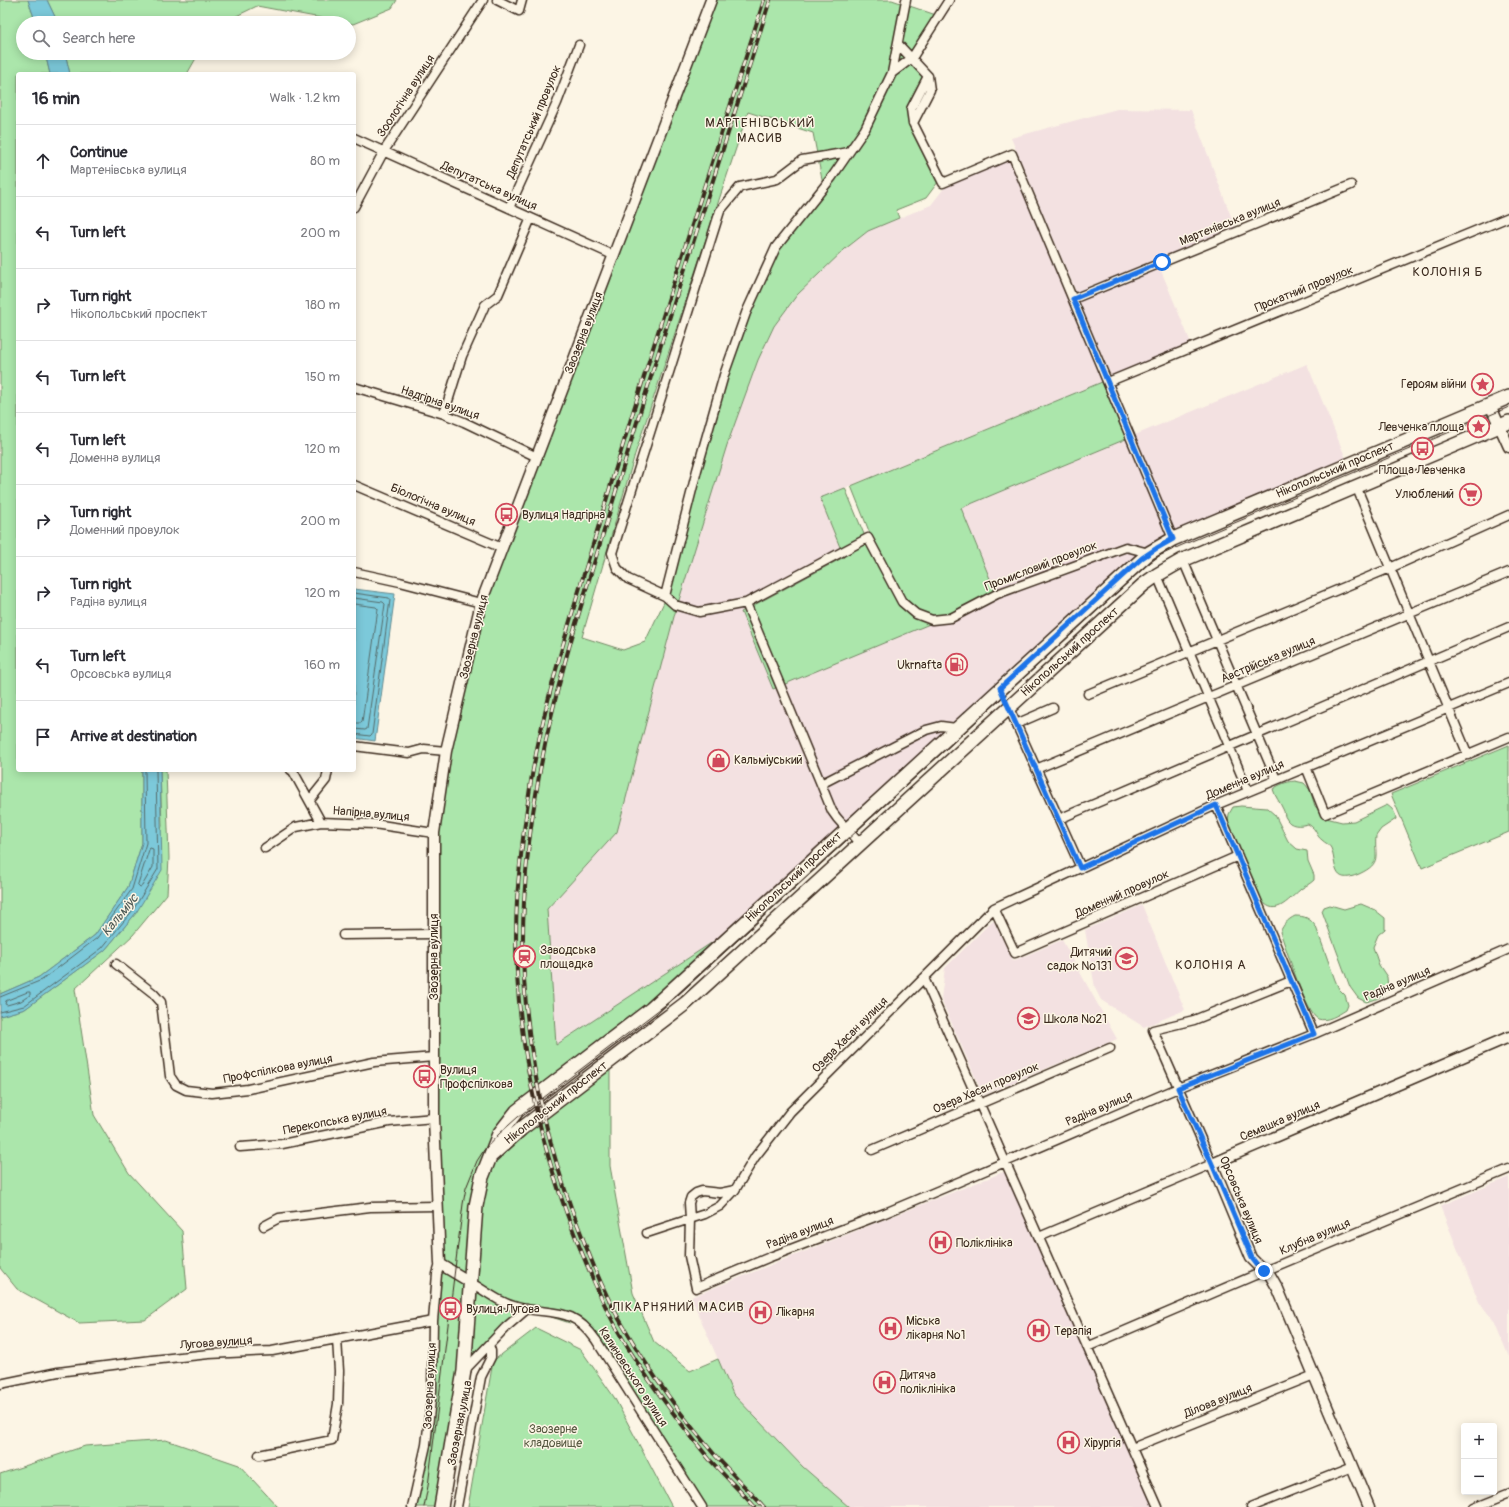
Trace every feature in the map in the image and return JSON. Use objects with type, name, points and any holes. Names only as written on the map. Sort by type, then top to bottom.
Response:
[{"type":"main road","name":"Нікопольський проспект","points":[[490,1158],[499,1134],[517,1110],[651,1009],[956,728],[1149,553],[1173,539],[1509,397]]},
{"type":"main road","name":"Нікопольський проспект","points":[[490,1158],[521,1129],[686,1003],[1143,585],[1183,560],[1504,424]]},
{"type":"main road","points":[[1000,688],[1009,708]]},
{"type":"main road","points":[[440,1507],[451,1452],[464,1371],[476,1206],[482,1177],[490,1158]]},
{"type":"street","name":"Зоологічна вулиця","points":[[356,203],[384,151],[483,0]]},
{"type":"street","points":[[497,0],[519,11],[522,0]]},
{"type":"street","name":"Заозерна вулиця","points":[[412,1507],[426,1446],[432,1391],[437,1274],[440,1264],[434,1118],[434,834],[446,751],[481,603],[711,0]]},
{"type":"street","points":[[665,596],[697,470],[724,375],[746,313],[776,247],[832,177],[865,129],[892,73],[906,0]]},
{"type":"street","points":[[892,73],[912,58],[949,0]]},
{"type":"street","points":[[898,44],[928,76],[930,90],[913,123],[943,183],[1012,154],[1173,539]]},
{"type":"street","name":"Депутатський провулок","points":[[509,208],[557,103],[579,45]]},
{"type":"street","name":"Депутатська вулиця","points":[[356,139],[613,255]]},
{"type":"street","points":[[849,152],[802,160],[777,180],[740,187],[720,211],[612,553],[617,568],[628,578],[665,596],[675,605],[699,612],[746,603],[832,811],[860,844]]},
{"type":"street","name":"Мартенівська вулиця","points":[[1073,299],[1351,185]]},
{"type":"street","name":"Прокатний провулок","points":[[1108,382],[1509,217]]},
{"type":"street","points":[[444,414],[462,356],[485,305],[498,295],[531,218]]},
{"type":"street","name":"Надгірна вулиця","points":[[356,388],[444,414],[537,457]]},
{"type":"street","points":[[1490,405],[1504,424],[1509,447]]},
{"type":"street","name":"Біологічна вулиця","points":[[356,486],[502,548]]},
{"type":"street","points":[[1356,486],[1468,754]]},
{"type":"street","points":[[1088,694],[1390,568],[1509,515]]},
{"type":"street","name":"Промисловий провулок","points":[[746,603],[868,538],[902,602],[916,614],[932,620],[951,618],[997,594],[1126,547],[1149,553]]},
{"type":"street","points":[[1183,560],[1276,779]]},
{"type":"street","points":[[356,572],[481,603]]},
{"type":"street","name":"Австрійська вулиця","points":[[1036,769],[1509,572]]},
{"type":"street","points":[[1157,575],[1248,791]]},
{"type":"street","points":[[1059,819],[1509,627]]},
{"type":"street","name":"Доменна вулиця","points":[[994,908],[1248,791],[1509,683]]},
{"type":"street","points":[[1009,708],[1080,868]]},
{"type":"street","points":[[1016,724],[1053,708]]},
{"type":"street","points":[[821,784],[926,730],[941,726],[956,728]]},
{"type":"street","points":[[1306,767],[1325,814],[1509,737]]},
{"type":"street","points":[[356,746],[409,753],[424,749],[446,751]]},
{"type":"street","points":[[294,772],[321,822]]},
{"type":"street","points":[[310,800],[326,780],[328,772]]},
{"type":"street","points":[[1216,805],[1314,1034]]},
{"type":"street","name":"Напірна вулиця","points":[[265,848],[296,827],[321,822],[374,824],[434,834]]},
{"type":"street","name":"Доменний провулок","points":[[994,908],[1015,954],[1238,856]]},
{"type":"street","name":"Озера Хасан вулиця","points":[[647,1233],[705,1214],[720,1206],[735,1190],[756,1157],[790,1112],[994,908]]},
{"type":"street","points":[[343,935],[434,934]]},
{"type":"street","name":"Радіна вулиця","points":[[690,1219],[689,1256],[696,1288],[770,1257],[885,1213],[1178,1088],[1314,1034],[1509,949]]},
{"type":"street","name":"Профспілкова вулиця","points":[[116,964],[153,993],[161,1002],[170,1076],[176,1085],[186,1090],[212,1093],[248,1089],[374,1062],[434,1057]]},
{"type":"street","points":[[924,978],[1158,1507]]},
{"type":"street","name":"Орсовська вулиця","points":[[1291,981],[1194,1020],[1153,1030],[1252,1258],[1272,1279],[1278,1289],[1369,1507]]},
{"type":"street","name":"Семашка вулиця","points":[[1039,1237],[1509,1037]]},
{"type":"street","name":"Озера Хасан провулок","points":[[872,1150],[1110,1048]]},
{"type":"street","name":"Перекопська вулиця","points":[[240,1148],[282,1144],[389,1122],[434,1118]]},
{"type":"street","name":"Клубна вулиця","points":[[1087,1347],[1264,1271],[1509,1169]]},
{"type":"street","points":[[690,1219],[689,1203],[691,1197],[696,1193],[702,1191],[720,1192],[735,1190]]},
{"type":"street","points":[[264,1226],[279,1218],[370,1207],[438,1206]]},
{"type":"street","points":[[440,1264],[470,1282]]},
{"type":"street","name":"Калиновського вулиця","points":[[470,1282],[500,1300],[516,1307],[566,1314],[581,1322],[590,1331],[702,1507]]},
{"type":"street","points":[[464,1371],[527,1309]]},
{"type":"street","name":"Лугова вулиця","points":[[0,1384],[58,1372],[152,1360],[209,1354],[272,1352],[434,1321]]},
{"type":"street","points":[[259,1455],[332,1440],[338,1404],[339,1371],[337,1339]]},
{"type":"street","name":"Заозерная улица","points":[[457,1507],[481,1377],[491,1357],[489,1345]]},
{"type":"street","name":"Ділова вулиця","points":[[1132,1448],[1314,1375]]},
{"type":"street","points":[[1252,1507],[1352,1466]]},
{"type":"street","points":[[1474,1507],[1509,1493]]},
{"type":"shaded area","points":[[1117,109],[1191,110],[1235,227],[1076,292],[1011,138]]},
{"type":"shaded area","points":[[1010,160],[1102,382],[821,498],[844,557],[741,613],[773,689],[998,597],[1126,550],[1140,554],[734,928],[556,1045],[547,909],[617,832],[675,613],[727,445],[758,360],[774,326],[797,295],[845,249],[868,231],[931,205],[945,187]]},
{"type":"shaded area","points":[[1160,268],[1191,343],[1111,376],[1079,301]]},
{"type":"shaded area","points":[[1307,364],[1347,461],[1176,534],[1135,435]]},
{"type":"shaded area","points":[[1126,439],[1167,537],[1149,548],[1127,543],[995,591],[961,508]]},
{"type":"shaded area","name":"Дитячий садок №131","points":[[1142,905],[1185,1010],[1144,1027],[1101,1000],[1095,988],[1085,930]]},
{"type":"shaded area","name":"Школа №21","points":[[993,920],[1013,961],[1062,940],[1117,1039],[983,1095],[941,999],[945,968]]},
{"type":"shaded area","name":"Міська лікарня №1","points":[[1006,1171],[1155,1507],[849,1507],[803,1467],[733,1394],[691,1297]]},
{"type":"shaded area","points":[[1509,1177],[1509,1357],[1494,1321],[1479,1302],[1440,1206]]},
{"type":"green space","points":[[0,0],[28,0],[34,16],[16,16],[16,60],[47,60],[50,72],[16,72],[16,772],[142,772],[142,843],[128,887],[95,935],[39,977],[0,994]]},
{"type":"green space","points":[[47,0],[397,0],[392,8],[356,23],[356,16],[310,16],[257,6],[236,16],[55,16]]},
{"type":"green space","points":[[711,0],[892,0],[936,15],[909,57],[924,76],[907,109],[909,124],[938,182],[926,198],[896,210],[899,218],[868,231],[845,249],[797,295],[774,326],[758,360],[727,445],[675,613],[617,832],[547,909],[556,1045],[734,928],[648,1007],[516,1108],[487,1163],[464,1351],[440,1507],[412,1507],[426,1445],[437,1274],[434,833],[481,603]],"holes":[[[748,112],[813,133],[824,190],[778,248],[748,314],[726,376],[666,598],[645,642],[623,650],[582,637],[635,454]]]},
{"type":"green space","points":[[67,60],[195,60],[188,72],[70,72]]},
{"type":"green space","points":[[1102,382],[1126,439],[961,508],[995,591],[948,615],[933,616],[918,611],[904,600],[871,536],[851,486]]},
{"type":"green space","points":[[845,488],[866,539],[899,604],[932,623],[773,689],[741,612],[844,557],[820,498]]},
{"type":"green space","points":[[1509,745],[1509,832],[1422,868],[1391,794]]},
{"type":"green space","points":[[160,772],[166,772],[169,858],[167,894],[133,935],[75,989],[94,1115],[129,1173],[182,1231],[187,1289],[145,1320],[79,1323],[17,1289],[0,1268],[0,1016],[25,1009],[105,950],[136,913],[162,826]]},
{"type":"green space","points":[[1295,781],[1304,783],[1310,790],[1315,806],[1326,818],[1342,822],[1354,821],[1387,805],[1392,809],[1396,819],[1381,829],[1376,836],[1376,858],[1372,866],[1359,874],[1350,877],[1339,875],[1335,866],[1331,848],[1320,838],[1313,828],[1308,824],[1296,825],[1288,821],[1273,789],[1283,784]]},
{"type":"green space","points":[[1241,806],[1267,808],[1275,815],[1288,841],[1297,849],[1307,851],[1308,861],[1314,875],[1314,880],[1278,907],[1273,908],[1267,906],[1256,892],[1228,822],[1229,814],[1233,807]]},
{"type":"green space","points":[[1361,904],[1375,910],[1385,918],[1385,929],[1378,935],[1373,947],[1379,965],[1387,977],[1388,989],[1378,998],[1366,1002],[1358,998],[1350,987],[1322,911],[1324,907],[1330,905],[1344,909]]},
{"type":"green space","points":[[1295,916],[1307,918],[1312,921],[1316,927],[1335,980],[1339,989],[1345,995],[1348,1005],[1346,1010],[1329,1019],[1321,1020],[1313,1014],[1302,993],[1280,932],[1286,922]]},
{"type":"green space","points":[[610,1066],[610,1166],[633,1293],[654,1342],[690,1371],[718,1359],[733,1394],[803,1467],[849,1507],[701,1507],[597,1339],[579,1326],[533,1311],[501,1297],[475,1281],[481,1209],[488,1180],[496,1157]]},
{"type":"green space","points":[[475,1289],[498,1304],[525,1315],[501,1332],[476,1360],[467,1374]]},
{"type":"green space","name":"Заозерне кладовище","points":[[536,1328],[581,1350],[614,1397],[672,1507],[468,1507],[493,1361]]},
{"type":"green space","points":[[166,1440],[239,1465],[278,1507],[0,1507],[0,1474],[85,1446]]},
{"type":"water","points":[[28,0],[47,0],[55,16],[34,16]]},
{"type":"water","points":[[47,60],[67,60],[70,72],[50,72]]},
{"type":"water","points":[[356,589],[395,594],[375,741],[356,738]]},
{"type":"water","name":"Кальміус","points":[[142,772],[160,772],[162,870],[136,913],[105,950],[25,1009],[0,1016],[0,994],[39,977],[95,935],[128,887],[142,843]]},
{"type":"tram line","points":[[424,1507],[428,1486],[466,1188],[477,1161],[484,1150],[499,1134],[518,1117],[677,996],[1147,565],[1159,556],[1509,407]]},
{"type":"railway","points":[[755,1507],[710,1460],[671,1411],[647,1377],[617,1329],[589,1270],[560,1193],[547,1153],[537,1112],[528,1070],[522,1028],[516,943],[518,886],[531,781],[555,675],[644,375],[764,0]]},
{"type":"railway","points":[[764,1507],[714,1454],[666,1393],[618,1317],[599,1279],[564,1188],[542,1108],[528,1026],[524,984],[523,943],[526,872],[533,812],[545,746],[561,675],[651,375],[770,0]]},
{"type":"place","name":"Героям війни","points":[[1482,384]]},
{"type":"place","name":"Левченка площа","points":[[1479,427]]},
{"type":"place","name":"Площа Левченка","points":[[1422,449]]},
{"type":"place","name":"Улюблений","points":[[1470,494]]},
{"type":"place","name":"Вулиця Надгірна","points":[[506,515]]},
{"type":"place","name":"Ukrnafta","points":[[957,665]]},
{"type":"place","name":"Кальміуський","points":[[719,760]]},
{"type":"place","name":"Заводська площадка","points":[[524,957]]},
{"type":"place","name":"Дитячий садок №131","points":[[1127,959]]},
{"type":"place","name":"Школа №21","points":[[1028,1019]]},
{"type":"place","name":"Вулиця Профспілкова","points":[[424,1077]]},
{"type":"place","name":"Поліклініка","points":[[940,1243]]},
{"type":"place","name":"Вулиця Лугова","points":[[450,1309]]},
{"type":"place","name":"Лікарня","points":[[761,1312]]},
{"type":"place","name":"Міська лікарня №1","points":[[890,1328]]},
{"type":"place","name":"Терапія","points":[[1038,1331]]},
{"type":"place","name":"Дитяча поліклініка","points":[[884,1382]]},
{"type":"place","name":"Хірургія","points":[[1068,1443]]},
{"type":"district","name":"МАРТЕНІВСЬКИЙ МАСИВ","points":[[760,130]]},
{"type":"district","name":"КОЛОНІЯ Б","points":[[1448,272]]},
{"type":"district","name":"КОЛОНІЯ А","points":[[1211,965]]},
{"type":"district","name":"ЛІКАРНЯНИЙ МАСИВ","points":[[678,1307]]},
{"type":"route","points":[[1162,262],[1073,299],[1173,539],[1142,558],[1000,688],[1080,868],[1216,805],[1314,1034],[1178,1088],[1252,1258],[1254,1262],[1264,1271]]}]
